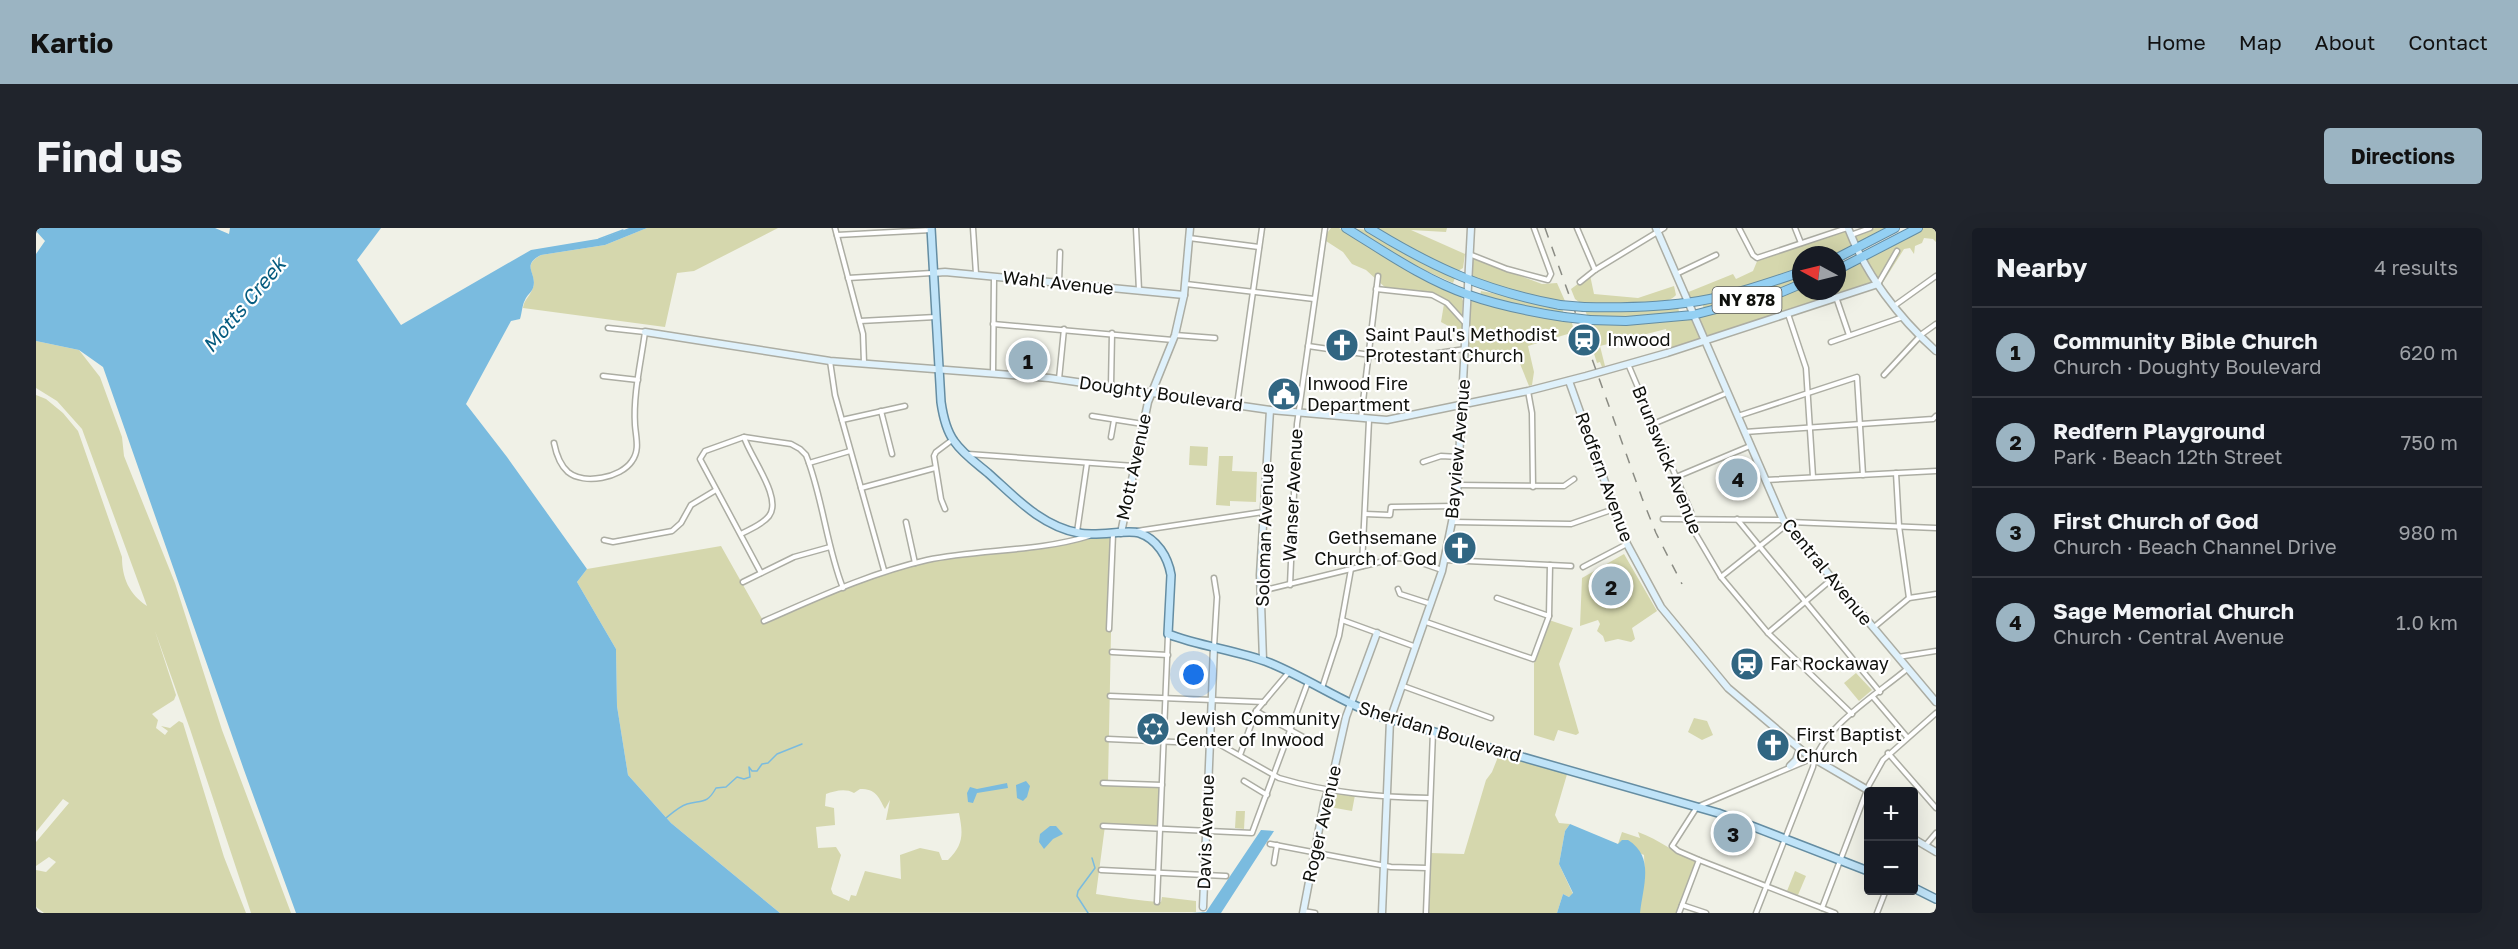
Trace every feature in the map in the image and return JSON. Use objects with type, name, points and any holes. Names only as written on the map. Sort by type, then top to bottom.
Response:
[{"type":"highway","name":"NY 878","points":[[1346,228],[1415,270],[1467,295],[1520,310],[1564,317],[1626,321],[1693,315],[1792,288]]},
{"type":"highway","name":"NY 878","points":[[1369,228],[1417,257],[1467,281],[1522,298],[1584,307],[1612,308],[1688,302],[1765,284],[1792,275]]},
{"type":"highway","points":[[1846,254],[1895,228]]},
{"type":"highway","points":[[1846,266],[1918,228]]},
{"type":"main road","points":[[931,229],[942,411],[953,440],[965,454],[1023,506],[1060,528],[1092,535],[1140,533],[1155,543],[1166,556],[1169,565],[1168,634]]},
{"type":"main road","name":"Sheridan Boulevard","points":[[1168,634],[1263,660],[1350,705],[1390,720],[1697,807],[1864,869]]},
{"type":"main road","points":[[1918,890],[1936,899]]},
{"type":"street","points":[[836,228],[860,321],[864,363]]},
{"type":"street","points":[[973,228],[976,275]]},
{"type":"street","points":[[1136,228],[1139,291]]},
{"type":"street","name":"Mott Avenue","points":[[1117,534],[1151,392],[1174,337],[1186,284],[1190,228]]},
{"type":"street","points":[[1237,405],[1262,228]]},
{"type":"street","name":"Wanser Avenue","points":[[1290,585],[1289,553],[1298,413],[1325,228]]},
{"type":"street","name":"Bayview Avenue","points":[[1382,913],[1390,720],[1432,605],[1453,522],[1463,404],[1467,281],[1472,228]]},
{"type":"street","points":[[1469,254],[1544,281],[1550,279],[1551,274],[1534,228]]},
{"type":"street","points":[[1577,228],[1595,270]]},
{"type":"street","points":[[1739,228],[1753,255],[1757,258],[1849,230],[1870,228]]},
{"type":"street","points":[[1795,228],[1801,243]]},
{"type":"street","points":[[837,235],[931,229]]},
{"type":"street","points":[[1580,282],[1659,229]]},
{"type":"street","name":"Central Avenue","points":[[1659,229],[1693,315],[1784,522],[1936,702]]},
{"type":"street","points":[[1849,230],[1857,249],[1878,284],[1920,337],[1936,351]]},
{"type":"street","points":[[1189,238],[1259,247]]},
{"type":"street","points":[[1878,284],[1897,251]]},
{"type":"street","points":[[1059,284],[1060,252]]},
{"type":"street","points":[[1676,274],[1716,255]]},
{"type":"street","points":[[848,278],[933,273]]},
{"type":"street","name":"Wahl Avenue","points":[[933,273],[1184,295]]},
{"type":"street","points":[[1361,419],[1378,276]]},
{"type":"street","points":[[1894,306],[1936,276]]},
{"type":"street","points":[[993,374],[994,277]]},
{"type":"street","points":[[1186,284],[1253,290],[1314,299]]},
{"type":"street","name":"Doughty Boulevard","points":[[1846,294],[1878,284]]},
{"type":"street","points":[[1376,289],[1432,295],[1447,303],[1466,324]]},
{"type":"street","name":"Doughty Boulevard","points":[[608,327],[830,361],[1059,379],[1270,410],[1369,420],[1399,419],[1569,381],[1705,341],[1828,300]]},
{"type":"street","points":[[1837,300],[1849,335]]},
{"type":"street","points":[[1788,314],[1806,368],[1813,477]]},
{"type":"street","points":[[860,321],[936,317]]},
{"type":"street","points":[[1830,342],[1903,317]]},
{"type":"street","points":[[993,324],[1215,338]]},
{"type":"street","points":[[1884,375],[1920,337],[1936,324]]},
{"type":"street","points":[[1059,379],[1064,329]]},
{"type":"street","points":[[554,443],[561,463],[574,475],[594,478],[615,474],[628,467],[633,460],[637,446],[635,411],[645,332]]},
{"type":"street","points":[[1111,386],[1112,333]]},
{"type":"street","points":[[1308,346],[1398,359],[1466,349]]},
{"type":"street","points":[[830,361],[835,395],[884,570]]},
{"type":"street","name":"Brunswick Avenue","points":[[1628,364],[1691,512],[1691,526],[1721,577],[1768,633],[1852,714]]},
{"type":"street","points":[[603,376],[638,380]]},
{"type":"street","points":[[1737,417],[1857,376],[1863,475]]},
{"type":"street","name":"Redfern Avenue","points":[[1569,381],[1627,544],[1658,603],[1716,676],[1800,749],[1864,787]]},
{"type":"street","points":[[1528,391],[1532,413],[1533,487]]},
{"type":"street","points":[[1653,424],[1727,393]]},
{"type":"street","points":[[842,420],[905,406]]},
{"type":"street","name":"Soloman Avenue","points":[[1263,660],[1260,591],[1270,410]]},
{"type":"street","points":[[881,411],[892,454]]},
{"type":"street","points":[[1092,416],[1143,424]]},
{"type":"street","points":[[1744,432],[1933,419],[1936,416]]},
{"type":"street","points":[[1111,438],[1114,420]]},
{"type":"street","points":[[1362,566],[1369,420]]},
{"type":"street","points":[[741,534],[766,520],[774,503],[771,491],[744,437]]},
{"type":"street","points":[[761,573],[701,461],[701,455],[705,451],[744,437],[795,445],[804,452],[843,588]]},
{"type":"street","points":[[945,509],[941,499],[934,453],[953,440]]},
{"type":"street","points":[[1676,477],[1750,446]]},
{"type":"street","points":[[808,463],[850,451]]},
{"type":"street","points":[[965,454],[1135,466]]},
{"type":"street","points":[[1423,462],[1441,456],[1459,457]]},
{"type":"street","points":[[1077,533],[1087,462]]},
{"type":"street","points":[[861,488],[935,468]]},
{"type":"street","points":[[1765,480],[1936,471]]},
{"type":"street","points":[[1896,473],[1899,526],[1909,598]]},
{"type":"street","points":[[1457,485],[1566,486],[1574,479]]},
{"type":"street","points":[[604,540],[613,542],[672,531],[681,523],[691,505],[716,490]]},
{"type":"street","points":[[1365,514],[1390,515],[1391,507],[1455,506]]},
{"type":"street","points":[[1453,522],[1577,523],[1614,509]]},
{"type":"street","points":[[1130,532],[1264,512]]},
{"type":"street","points":[[1663,519],[1737,519],[1936,528]]},
{"type":"street","points":[[1737,519],[1880,692]]},
{"type":"street","points":[[906,522],[915,563]]},
{"type":"street","points":[[1721,577],[1784,522]]},
{"type":"street","points":[[1109,629],[1117,534]]},
{"type":"street","points":[[764,621],[884,570],[984,551],[1067,542],[1092,535]]},
{"type":"street","points":[[1583,567],[1627,544]]},
{"type":"street","points":[[743,582],[794,557],[830,547]]},
{"type":"street","points":[[1260,591],[1351,570],[1390,558],[1402,557],[1442,571]]},
{"type":"street","points":[[1445,560],[1571,566]]},
{"type":"street","points":[[1426,622],[1533,659],[1549,616],[1550,565]]},
{"type":"street","points":[[1322,690],[1336,648],[1351,570]]},
{"type":"street","name":"Davis Avenue","points":[[1203,907],[1216,597],[1214,578]]},
{"type":"street","points":[[1768,633],[1832,579]]},
{"type":"street","points":[[1398,589],[1399,594],[1432,605]]},
{"type":"street","points":[[1873,628],[1909,598],[1936,594]]},
{"type":"street","points":[[1497,598],[1549,616]]},
{"type":"street","points":[[1342,620],[1416,647]]},
{"type":"street","name":"Roger Avenue","points":[[1303,912],[1328,790],[1350,705],[1377,633]]},
{"type":"street","points":[[1157,902],[1168,634]]},
{"type":"street","points":[[1898,657],[1936,651]]},
{"type":"street","points":[[1112,652],[1168,655]]},
{"type":"street","points":[[1756,913],[1813,766],[1814,758],[1829,735],[1907,669]]},
{"type":"street","points":[[1240,755],[1256,711],[1289,672]]},
{"type":"street","points":[[1103,826],[1252,833],[1308,682]]},
{"type":"street","points":[[1402,686],[1491,718]]},
{"type":"street","points":[[1110,696],[1264,702]]},
{"type":"street","points":[[1873,697],[1907,737]]},
{"type":"street","points":[[1256,711],[1316,744]]},
{"type":"street","points":[[1871,787],[1888,753],[1936,713]]},
{"type":"street","points":[[1426,913],[1433,731]]},
{"type":"street","points":[[1108,739],[1222,745],[1289,781],[1328,790],[1386,797],[1429,798]]},
{"type":"street","points":[[1790,766],[1796,760],[1800,749]]},
{"type":"street","points":[[1888,753],[1936,808]]},
{"type":"street","points":[[1814,758],[1790,766],[1697,807],[1672,846],[1699,860],[1834,913]]},
{"type":"street","points":[[1244,781],[1267,795]]},
{"type":"street","points":[[1103,783],[1162,785]]},
{"type":"street","points":[[1822,908],[1864,802]]},
{"type":"street","points":[[1925,846],[1936,833]]},
{"type":"street","points":[[1917,841],[1936,852]]},
{"type":"street","points":[[1270,844],[1384,865],[1427,868]]},
{"type":"street","points":[[1274,863],[1277,845]]},
{"type":"street","points":[[1679,913],[1699,860]]},
{"type":"street","points":[[1101,870],[1226,876]]},
{"type":"street","points":[[1877,913],[1884,895]]},
{"type":"street","points":[[1682,905],[1706,913]]},
{"type":"street","points":[[1303,912],[1315,913]]},
{"type":"green space","points":[[647,228],[778,228],[694,271],[677,273],[665,327],[523,308],[534,285],[531,263],[541,255],[605,245]]},
{"type":"green space","points":[[1331,228],[1339,228],[1395,263],[1461,296],[1462,315],[1459,315],[1449,302],[1437,295],[1387,289],[1366,270],[1352,264],[1343,252],[1326,241],[1327,233]]},
{"type":"green space","points":[[1351,228],[1367,230],[1423,263],[1455,278],[1453,283],[1402,260]]},
{"type":"green space","points":[[1377,228],[1447,228],[1446,232],[1411,230],[1465,254],[1463,268],[1458,271],[1421,255]]},
{"type":"green space","points":[[1875,228],[1894,228],[1857,248],[1852,235]]},
{"type":"green space","points":[[1921,228],[1936,228],[1936,242],[1933,239],[1924,238],[1922,243],[1915,246],[1914,254],[1910,248],[1904,249],[1880,287],[1866,263],[1867,257]]},
{"type":"green space","points":[[1847,229],[1854,246],[1846,250],[1846,246],[1797,246]]},
{"type":"green space","points":[[1792,248],[1792,274],[1766,283],[1691,300],[1686,293],[1733,274],[1736,279],[1753,271],[1758,259]]},
{"type":"green space","points":[[1473,258],[1542,284],[1557,283],[1565,301],[1519,296],[1472,277]]},
{"type":"green space","points":[[1860,262],[1864,263],[1876,283],[1846,293],[1846,267]]},
{"type":"green space","points":[[1590,275],[1594,294],[1638,298],[1674,286],[1676,295],[1670,299],[1647,304],[1583,305],[1575,299],[1571,289]]},
{"type":"green space","points":[[1792,275],[1792,285],[1704,309],[1701,300]]},
{"type":"green space","points":[[1792,289],[1792,300],[1825,300],[1672,351],[1666,329],[1600,346],[1605,366],[1602,367],[1600,362],[1597,363],[1585,326],[1590,324],[1589,321],[1696,317]]},
{"type":"green space","points":[[1481,291],[1561,306],[1565,316],[1480,296]]},
{"type":"green space","points":[[1472,299],[1565,318],[1567,322],[1572,323],[1575,335],[1572,336],[1571,333],[1528,346],[1534,372],[1532,385],[1529,386],[1514,349],[1473,358],[1470,363],[1468,311]]},
{"type":"green space","points":[[1444,304],[1461,320],[1464,329],[1454,329],[1441,322]]},
{"type":"green space","points":[[1678,306],[1679,312],[1619,318],[1588,318],[1585,310]]},
{"type":"green space","points":[[36,341],[79,350],[100,377],[122,437],[124,456],[175,583],[222,730],[291,913],[251,913],[155,631],[176,695],[174,700],[152,714],[158,720],[156,728],[165,735],[168,731],[161,726],[170,728],[179,721],[183,723],[224,857],[246,913],[44,913],[36,907],[36,870],[46,872],[56,862],[49,857],[36,866],[36,842],[69,803],[63,799],[36,832],[36,395],[46,399],[63,413],[78,431],[122,557],[125,579],[131,591],[147,606],[82,429],[57,401],[36,388]]},
{"type":"green space","points":[[1190,446],[1208,447],[1207,466],[1189,465]]},
{"type":"green space","points":[[1219,456],[1233,456],[1232,471],[1257,472],[1256,502],[1230,501],[1230,506],[1216,505]]},
{"type":"green space","points":[[1113,534],[1108,782],[1162,784],[1160,829],[1105,826],[1096,894],[1161,902],[1162,897],[1196,901],[1196,912],[780,913],[671,823],[628,775],[617,706],[616,649],[577,582],[587,569],[721,546],[765,624],[884,570],[984,551],[1072,541],[1092,535]],"holes":[[[860,789],[870,790],[876,794],[885,809],[890,800],[886,820],[959,813],[960,844],[948,860],[942,860],[939,852],[920,848],[900,855],[901,879],[865,871],[856,896],[851,895],[849,901],[833,894],[831,889],[841,855],[836,847],[818,848],[816,827],[835,825],[834,808],[825,806],[826,794],[844,790],[854,793]]]},
{"type":"green space","points":[[1624,554],[1657,611],[1632,628],[1635,639],[1631,642],[1618,639],[1605,642],[1603,636],[1597,631],[1600,624],[1598,620],[1580,626],[1582,578]]},
{"type":"green space","points":[[1549,620],[1573,628],[1559,664],[1579,733],[1576,735],[1558,730],[1554,741],[1534,735],[1534,663]]},
{"type":"green space","points":[[1856,673],[1872,690],[1859,701],[1844,683]]},
{"type":"green space","points":[[1694,718],[1707,721],[1713,735],[1702,740],[1688,732]]},
{"type":"green space","points":[[1500,752],[1568,771],[1555,815],[1559,823],[1570,824],[1565,831],[1559,864],[1573,894],[1569,897],[1563,894],[1557,913],[1428,913],[1430,853],[1464,854],[1486,780]]},
{"type":"green space","points":[[1329,790],[1355,795],[1352,811],[1324,806]]},
{"type":"green space","points":[[1236,811],[1245,811],[1244,829],[1235,828]]},
{"type":"green space","points":[[1622,832],[1640,838],[1638,832],[1646,835],[1696,862],[1676,913],[1629,913],[1645,878],[1644,855],[1618,844]]},
{"type":"green space","points":[[1795,871],[1806,876],[1798,895],[1787,891]]},
{"type":"water","name":"Motts Creek","points":[[36,228],[215,228],[229,234],[230,228],[381,228],[357,260],[401,325],[531,250],[603,238],[629,228],[647,228],[605,245],[541,255],[535,259],[531,266],[533,288],[524,302],[520,319],[511,321],[466,404],[587,569],[577,582],[616,649],[617,706],[628,775],[671,823],[780,913],[296,913],[103,367],[79,350],[36,341],[36,254],[45,241]]},
{"type":"water","points":[[1026,781],[1030,786],[1027,797],[1023,801],[1017,798],[1016,785]]},
{"type":"water","points":[[1007,783],[1008,788],[977,793],[973,803],[968,802],[967,793],[970,787],[977,789]]},
{"type":"water","points":[[1570,824],[1618,844],[1622,840],[1628,840],[1636,847],[1642,855],[1645,873],[1640,913],[1557,913],[1563,894],[1569,897],[1573,893],[1559,864],[1565,831]]},
{"type":"water","points":[[1050,826],[1056,826],[1063,834],[1053,839],[1044,849],[1039,842],[1040,834]]},
{"type":"water","points":[[1261,830],[1274,831],[1221,913],[1192,913],[1206,912]]},
{"type":"waterway","points":[[599,239],[623,230]]},
{"type":"waterway","points":[[666,818],[684,805],[707,799],[716,788],[726,787],[737,777],[744,779],[750,777],[749,767],[752,771],[757,771],[762,764],[768,763],[777,754],[802,744]]},
{"type":"waterway","points":[[1088,913],[1077,896],[1078,891],[1095,868],[1092,858]]},
{"type":"railway","points":[[1545,228],[1642,498],[1656,533],[1682,584]]},
{"type":"place","name":"Inwood","points":[[1584,340]]},
{"type":"place","name":"Saint Paul's Methodist Protestant Church","points":[[1342,345]]},
{"type":"place","name":"Community Bible Church","points":[[1028,360]]},
{"type":"place","name":"Inwood Fire Department","points":[[1284,394]]},
{"type":"place","name":"Sage Memorial Church","points":[[1738,478]]},
{"type":"place","name":"Gethsemane Church of God","points":[[1460,548]]},
{"type":"place","name":"Redfern Playground","points":[[1611,586]]},
{"type":"place","name":"Far Rockaway","points":[[1747,664]]},
{"type":"place","name":"Jewish Community Center of Inwood","points":[[1153,729]]},
{"type":"place","name":"First Baptist Church","points":[[1773,745]]},
{"type":"place","name":"First Church of God","points":[[1733,833]]}]
